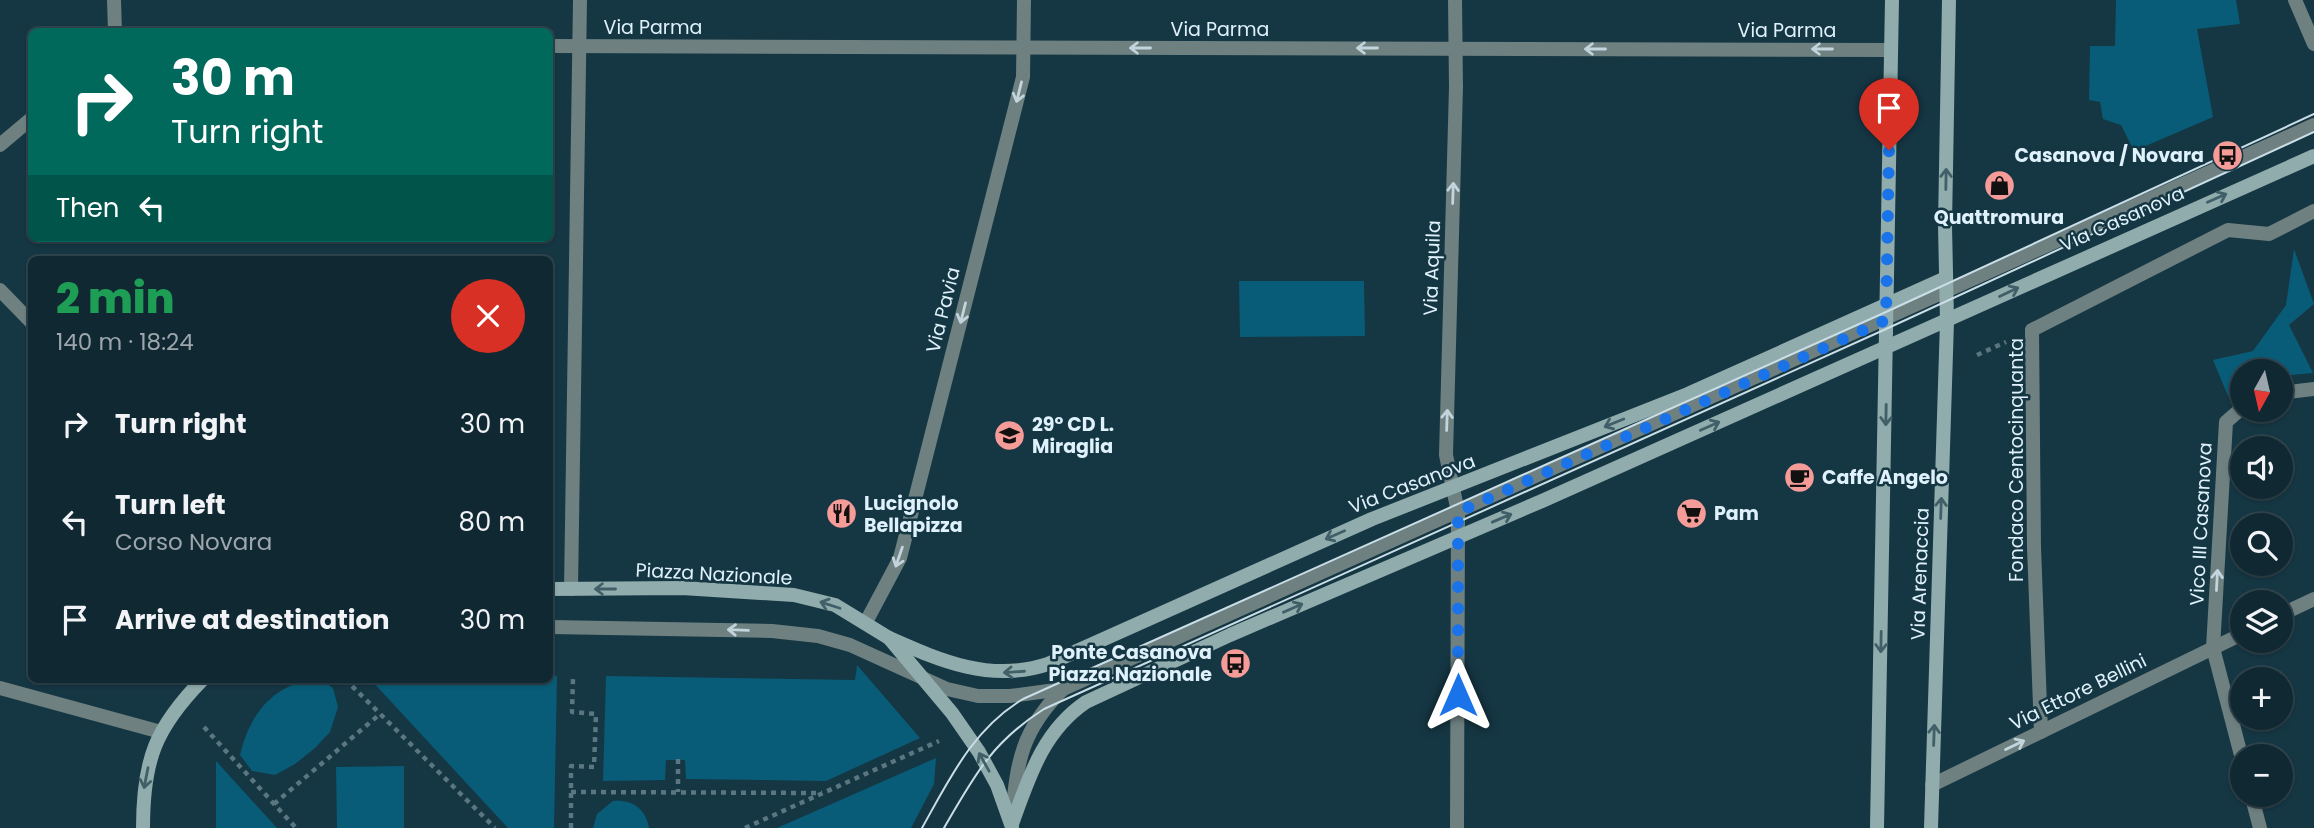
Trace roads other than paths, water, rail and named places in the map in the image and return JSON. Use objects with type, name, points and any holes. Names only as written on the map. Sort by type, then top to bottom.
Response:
[{"type":"main road","name":"Via Arenaccia","points":[[1877,828],[1888,346],[1886,313],[1892,0]]},
{"type":"main road","name":"Via Arenaccia","points":[[1931,828],[1947,321],[1949,0]]},
{"type":"main road","name":"Via Casanova","points":[[1888,346],[2314,156]]},
{"type":"main road","name":"Via Casanova","points":[[889,638],[972,669],[1004,673],[1026,671],[1066,657],[1372,519],[1454,489],[1947,286]]},
{"type":"main road","points":[[1012,826],[1034,764],[1050,735],[1071,712],[1086,702],[1230,635],[1888,346]]},
{"type":"main road","name":"Piazza Nazionale","points":[[553,590],[682,588],[794,595],[835,606],[889,638],[979,752],[997,785],[1012,826]]},
{"type":"main road","points":[[144,828],[143,795],[152,747],[176,706],[198,683]]},
{"type":"street","points":[[114,0],[115,28]]},
{"type":"street","points":[[571,589],[580,0]]},
{"type":"street","name":"Via Pavia","points":[[866,622],[900,558],[1023,77],[1024,0]]},
{"type":"street","name":"Via Aquila","points":[[1455,0],[1446,455],[1458,512],[1459,536],[1457,828]]},
{"type":"street","points":[[2295,0],[2314,44]]},
{"type":"street","name":"Via Parma","points":[[553,46],[1891,50]]},
{"type":"street","points":[[0,145],[28,121]]},
{"type":"street","points":[[1947,286],[2314,125]]},
{"type":"street","name":"Fondaco Centocinquanta","points":[[2041,732],[2034,547],[2032,330],[2228,230],[2269,234],[2314,211]]},
{"type":"street","points":[[0,290],[28,320]]},
{"type":"street","points":[[553,627],[772,631],[818,636],[850,645],[947,689],[978,696],[1010,696],[1063,689],[1458,512],[1886,313]]},
{"type":"street","points":[[2293,391],[2314,388]]},
{"type":"street","name":"Vico III Casanova","points":[[2230,418],[2226,422],[2213,648],[2238,744]]},
{"type":"street","points":[[2293,609],[2314,599]]},
{"type":"street","name":"Via Ettore Bellini","points":[[1932,785],[2230,640]]},
{"type":"street","points":[[0,688],[160,732]]},
{"type":"street","points":[[1012,826],[1015,778],[1025,743],[1035,719],[1063,689]]},
{"type":"street","points":[[2254,807],[2260,828]]},
{"type":"tram line","points":[[922,828],[953,773],[976,740],[1005,711],[1023,699],[1886,312],[2314,114]]},
{"type":"tram line","points":[[944,828],[975,776],[997,747],[1044,709],[1886,329],[2314,132]]},
{"type":"place","name":"Casanova / Novara","points":[[2227,155]]},
{"type":"place","name":"Quattromura","points":[[1999,186]]},
{"type":"place","name":"29° CD L. Miraglia","points":[[1009,435]]},
{"type":"place","name":"Caffe Angelo","points":[[1799,477]]},
{"type":"place","name":"Pam","points":[[1691,513]]},
{"type":"place","name":"Lucignolo Bellapizza","points":[[841,514]]},
{"type":"place","name":"Ponte Casanova Piazza Nazionale","points":[[1235,663]]}]
